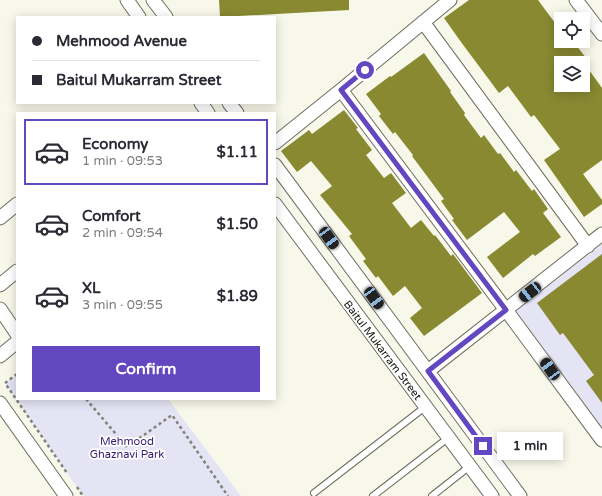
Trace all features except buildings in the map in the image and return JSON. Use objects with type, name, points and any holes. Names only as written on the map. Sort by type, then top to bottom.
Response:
[{"type":"street","points":[[127,0],[138,16]]},
{"type":"street","points":[[153,0],[165,16]]},
{"type":"street","points":[[276,142],[450,0]]},
{"type":"street","points":[[576,0],[602,34]]},
{"type":"street","points":[[423,22],[588,246]]},
{"type":"street","points":[[341,90],[602,440]]},
{"type":"street","points":[[230,104],[236,112]]},
{"type":"street","name":"Baitul Mukarram Street","points":[[276,166],[520,496]]},
{"type":"street","points":[[0,218],[16,205]]},
{"type":"street","name":"Baitul Mukarram Street","points":[[276,205],[492,496]]},
{"type":"street","points":[[428,371],[602,234]]},
{"type":"street","points":[[0,285],[16,273]]},
{"type":"street","points":[[0,309],[16,333]]},
{"type":"street","points":[[0,356],[16,343]]},
{"type":"street","points":[[0,403],[66,496]]},
{"type":"lane","points":[[314,493],[426,407]]},
{"type":"lane","points":[[373,496],[448,438]]},
{"type":"lane","points":[[432,496],[470,466]]},
{"type":"path","points":[[16,375],[5,383],[16,399]]},
{"type":"path","points":[[17,400],[70,477]]},
{"type":"path","points":[[87,400],[127,447],[172,415],[228,496]]},
{"type":"path","points":[[75,484],[83,496]]},
{"type":"green space","points":[[602,244],[602,427],[516,311]]},
{"type":"green space","name":"Mehmood Ghaznavi Park","points":[[16,375],[16,399],[5,383]]},
{"type":"green space","name":"Mehmood Ghaznavi Park","points":[[17,400],[169,400],[241,496],[83,496]]},
{"type":"route","points":[[365,70],[341,90],[506,310],[428,371],[483,446]]}]
